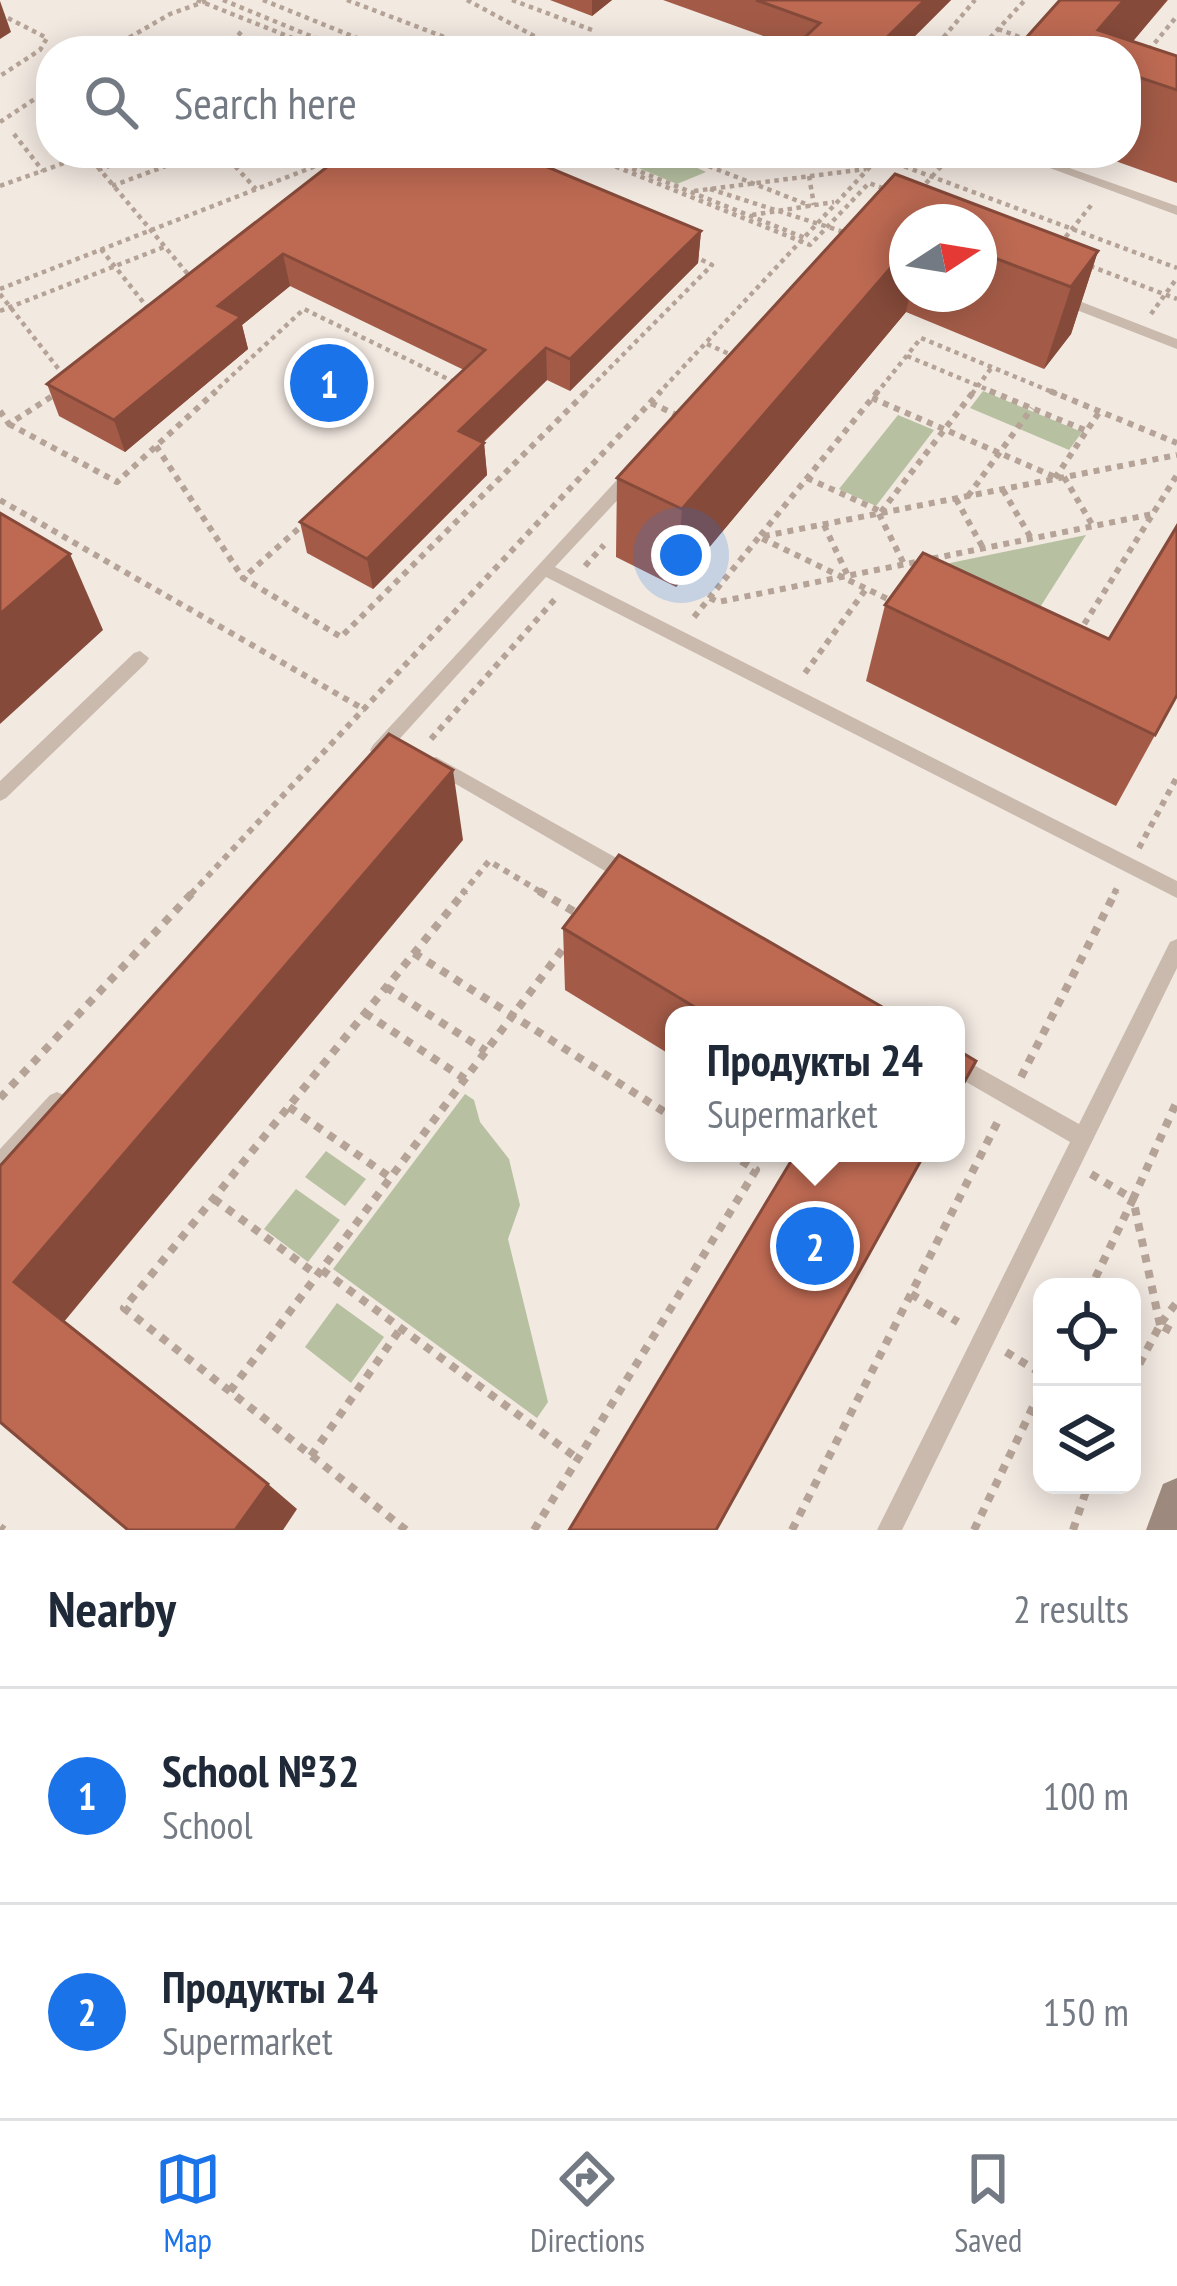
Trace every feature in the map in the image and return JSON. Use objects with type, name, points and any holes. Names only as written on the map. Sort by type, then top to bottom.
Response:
[{"type":"main road","points":[[1166,1530],[1177,1498]]},
{"type":"lane","points":[[1059,168],[1177,211]]},
{"type":"lane","points":[[1046,293],[1177,344]]},
{"type":"lane","points":[[359,772],[411,744],[544,569],[643,462]]},
{"type":"lane","points":[[544,569],[1177,890]]},
{"type":"lane","points":[[0,793],[140,658]]},
{"type":"lane","points":[[411,744],[643,883]]},
{"type":"lane","points":[[889,1530],[1177,948]]},
{"type":"lane","points":[[965,1070],[1083,1138]]},
{"type":"lane","points":[[0,1165],[78,1080]]},
{"type":"path","points":[[223,0],[313,36]]},
{"type":"path","points":[[263,0],[350,36]]},
{"type":"path","points":[[347,0],[442,36]]},
{"type":"path","points":[[467,0],[534,36]]},
{"type":"path","points":[[512,0],[592,30]]},
{"type":"path","points":[[945,36],[975,0]]},
{"type":"path","points":[[992,36],[1025,0]]},
{"type":"path","points":[[132,36],[203,1],[288,36]]},
{"type":"path","points":[[0,14],[43,36]]},
{"type":"path","points":[[1141,61],[1177,16]]},
{"type":"path","points":[[317,36],[329,28]]},
{"type":"path","points":[[998,29],[1018,36]]},
{"type":"path","points":[[238,32],[242,36]]},
{"type":"path","points":[[0,76],[36,53]]},
{"type":"path","points":[[0,122],[36,98]]},
{"type":"path","points":[[14,134],[36,162]]},
{"type":"path","points":[[0,186],[51,168]]},
{"type":"path","points":[[104,168],[98,170],[195,282],[181,293]]},
{"type":"path","points":[[112,186],[161,168]]},
{"type":"path","points":[[237,168],[256,189]]},
{"type":"path","points":[[9,424],[70,385],[0,291],[311,168]]},
{"type":"path","points":[[620,168],[803,240]]},
{"type":"path","points":[[631,168],[810,245],[869,183],[890,191]]},
{"type":"path","points":[[712,168],[812,206]]},
{"type":"path","points":[[691,192],[869,168]]},
{"type":"path","points":[[0,1098],[869,168]]},
{"type":"path","points":[[911,168],[1177,268]]},
{"type":"path","points":[[912,199],[940,168]]},
{"type":"path","points":[[809,176],[812,206]]},
{"type":"path","points":[[1053,252],[1107,185]]},
{"type":"path","points":[[710,189],[853,236]]},
{"type":"path","points":[[749,215],[838,202]]},
{"type":"path","points":[[0,311],[164,247]]},
{"type":"path","points":[[101,249],[154,316],[168,304]]},
{"type":"path","points":[[156,446],[243,578],[341,637],[712,265],[692,255]]},
{"type":"path","points":[[1076,261],[1177,299]]},
{"type":"path","points":[[0,411],[9,424],[117,482],[304,309],[459,385],[442,400]]},
{"type":"path","points":[[694,617],[921,338],[1177,443]]},
{"type":"path","points":[[707,344],[750,363]]},
{"type":"path","points":[[907,356],[1087,431]]},
{"type":"path","points":[[880,513],[992,367]]},
{"type":"path","points":[[872,398],[1058,478],[1094,526]]},
{"type":"path","points":[[651,403],[696,423]]},
{"type":"path","points":[[968,496],[1032,408]]},
{"type":"path","points":[[1058,478],[1100,411]]},
{"type":"path","points":[[759,537],[1177,455]]},
{"type":"path","points":[[1077,637],[1177,475]]},
{"type":"path","points":[[807,478],[880,513],[904,564]]},
{"type":"path","points":[[1003,490],[1031,538]]},
{"type":"path","points":[[956,499],[983,548]]},
{"type":"path","points":[[0,500],[365,710]]},
{"type":"path","points":[[710,598],[718,602],[1153,514]]},
{"type":"path","points":[[243,578],[310,519]]},
{"type":"path","points":[[824,524],[844,576]]},
{"type":"path","points":[[411,744],[571,583],[614,533]]},
{"type":"path","points":[[759,537],[908,609]]},
{"type":"path","points":[[805,673],[866,589]]},
{"type":"path","points":[[792,1530],[1177,777]]},
{"type":"path","points":[[406,1530],[392,1526],[124,1308],[489,860],[586,918],[590,914]]},
{"type":"path","points":[[230,1391],[574,935]]},
{"type":"path","points":[[414,953],[665,1112]]},
{"type":"path","points":[[386,987],[486,1051]]},
{"type":"path","points":[[365,1013],[465,1079]]},
{"type":"path","points":[[1094,1278],[1177,1101]]},
{"type":"path","points":[[289,1107],[391,1178]]},
{"type":"path","points":[[534,1530],[756,1170],[743,1162]]},
{"type":"path","points":[[1087,1172],[1133,1198],[1160,1325]]},
{"type":"path","points":[[214,1199],[401,1328],[578,1459]]},
{"type":"path","points":[[911,1294],[958,1322]]},
{"type":"path","points":[[1141,1361],[1177,1301]]},
{"type":"path","points":[[1160,1325],[1177,1334]]},
{"type":"path","points":[[311,1456],[401,1328]]},
{"type":"path","points":[[998,1347],[1033,1368]]},
{"type":"path","points":[[974,1530],[1033,1407]]},
{"type":"path","points":[[1073,1530],[1085,1494]]},
{"type":"green space","points":[[639,168],[706,172],[677,184]]},
{"type":"green space","points":[[983,391],[1082,432],[1069,450],[970,408]]},
{"type":"green space","points":[[898,415],[934,430],[876,506],[839,489]]},
{"type":"green space","points":[[1086,535],[1030,623],[916,570]]},
{"type":"green space","points":[[465,1094],[474,1100],[480,1122],[509,1159],[520,1205],[508,1239],[548,1402],[537,1418],[333,1269]]},
{"type":"green space","points":[[326,1151],[366,1179],[345,1206],[305,1177]]},
{"type":"green space","points":[[296,1189],[340,1220],[308,1262],[264,1229]]},
{"type":"green space","points":[[337,1303],[384,1337],[351,1383],[305,1347]]},
{"type":"building","points":[[756,0],[925,0],[888,36],[806,36],[820,23]]},
{"type":"building","points":[[1060,0],[1124,0],[1098,30],[1116,36],[1028,36]]},
{"type":"building","points":[[1141,44],[1177,56],[1177,90],[1141,78]]},
{"type":"building","points":[[326,168],[550,168],[701,231],[570,359],[546,348],[459,431],[484,443],[367,559],[300,522],[485,350],[283,254],[218,306],[241,317],[114,420],[47,384]]},
{"type":"building","points":[[895,174],[974,204],[889,204],[889,270],[682,509],[617,478]]},
{"type":"building","points":[[997,213],[1098,251],[1071,287],[997,259]]},
{"type":"building","points":[[0,513],[70,554],[0,614]]},
{"type":"building","points":[[1177,526],[1177,695],[1155,735],[885,605],[923,553],[1109,639]]},
{"type":"building","points":[[389,734],[453,770],[14,1282],[268,1484],[235,1530],[128,1530],[0,1422],[0,1166]]},
{"type":"building","points":[[619,855],[880,1006],[693,1006],[563,928]]},
{"type":"building","points":[[965,1054],[976,1061],[965,1081]]},
{"type":"building","points":[[791,1162],[920,1162],[716,1530],[569,1530]]},
{"type":"place","name":"School №32","points":[[329,383]]},
{"type":"place","name":"Продукты 24","points":[[815,1246]]}]
